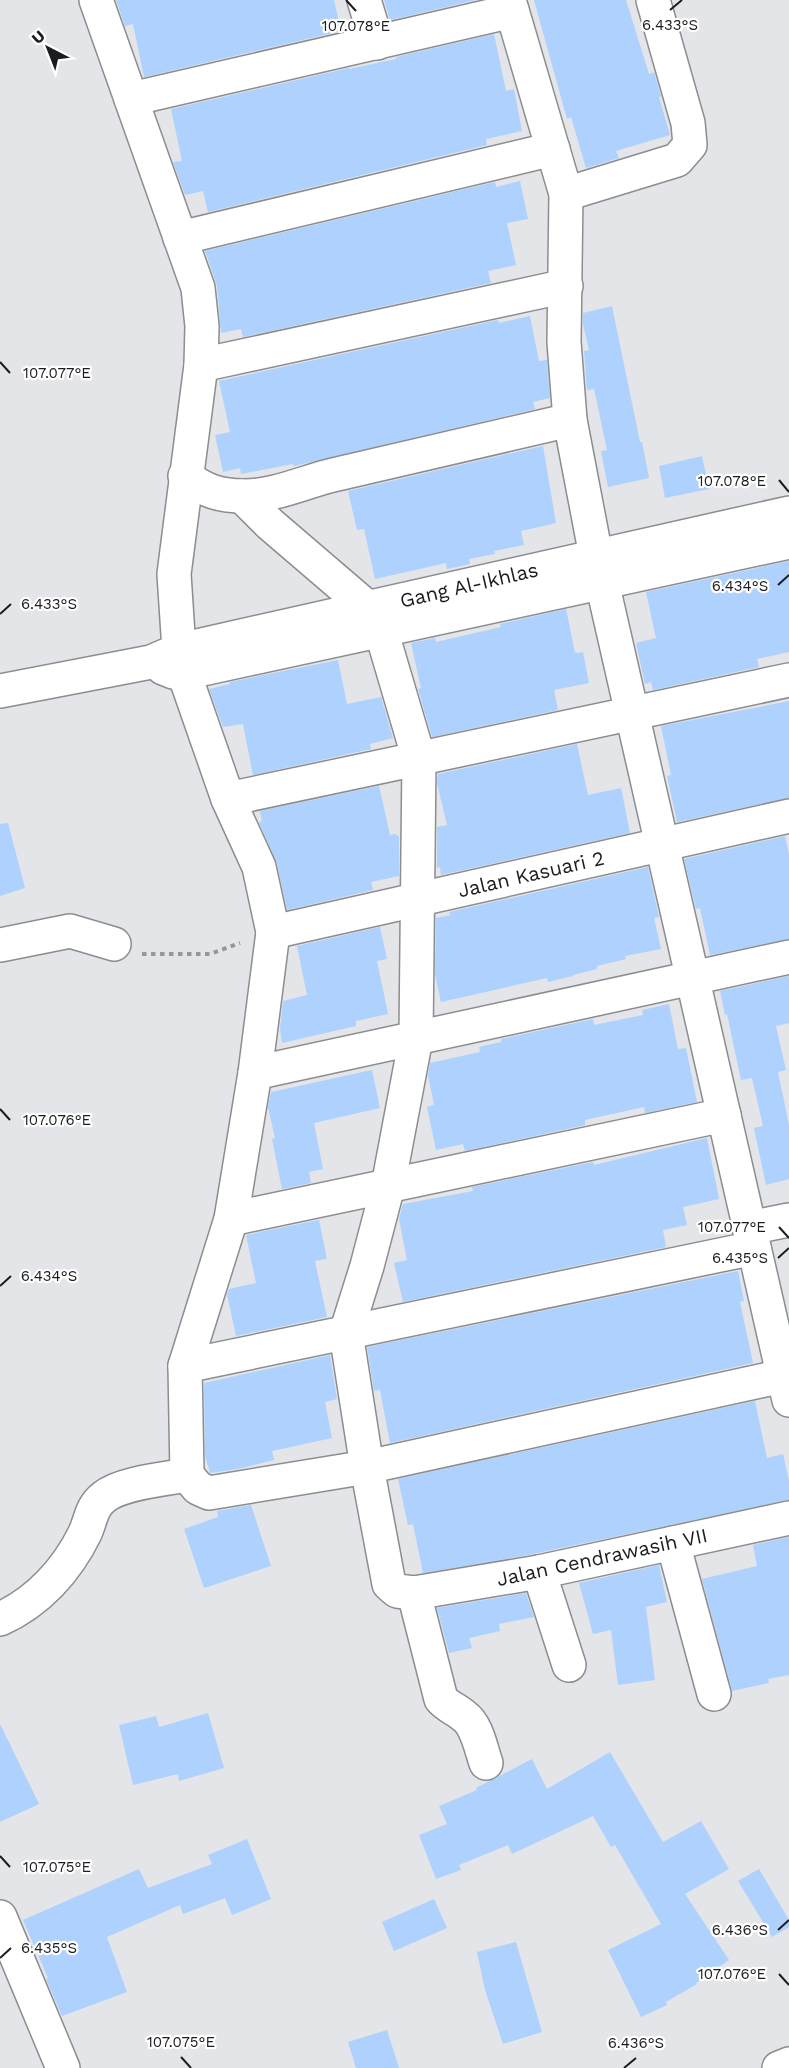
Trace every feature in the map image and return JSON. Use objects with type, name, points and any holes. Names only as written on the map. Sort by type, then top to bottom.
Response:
[{"type":"street","points":[[96,0],[131,99],[180,237],[198,288],[202,326],[201,364],[174,574],[171,662],[259,867],[273,932],[255,1073],[231,1219],[185,1366],[187,1475],[198,1488],[209,1493],[367,1467],[786,1388],[599,570],[570,420],[564,342],[566,194],[510,6],[377,43],[131,99]]},
{"type":"street","points":[[364,0],[377,43]]},
{"type":"street","points":[[566,194],[676,160],[690,145],[688,123],[653,0]]},
{"type":"street","points":[[180,237],[553,149]]},
{"type":"street","points":[[201,364],[566,286]]},
{"type":"street","points":[[185,476],[201,488],[213,493],[260,495],[314,479],[570,420]]},
{"type":"street","points":[[242,496],[270,525],[375,619],[419,759],[416,1038],[388,1185],[367,1266],[346,1333],[367,1467],[389,1584],[398,1591],[414,1593],[441,1699],[448,1707],[466,1716],[478,1739],[486,1763]]},
{"type":"street","name":"Gang Al-Ikhlas","points":[[599,570],[789,513]]},
{"type":"street","name":"Gang Al-Ikhlas","points":[[0,691],[171,662],[599,570],[789,542]]},
{"type":"street","points":[[228,799],[789,680]]},
{"type":"street","name":"Jalan Kasuari 2","points":[[273,932],[789,816]]},
{"type":"street","points":[[0,945],[70,931],[114,944]]},
{"type":"street","points":[[255,1073],[789,957]]},
{"type":"street","points":[[231,1219],[724,1115]]},
{"type":"street","points":[[185,1366],[346,1333],[752,1238],[789,1220]]},
{"type":"street","points":[[0,1619],[17,1611],[55,1580],[85,1532],[92,1510],[105,1496],[131,1485],[187,1475]]},
{"type":"street","name":"Jalan Cendrawasih VII","points":[[414,1593],[539,1572],[789,1518]]},
{"type":"street","points":[[674,1543],[714,1694]]},
{"type":"street","points":[[539,1572],[569,1665]]},
{"type":"street","points":[[0,1917],[63,2068]]},
{"type":"street","points":[[779,2068],[789,2064]]},
{"type":"path","points":[[114,944],[129,954],[210,954],[273,932]]},
{"type":"building","points":[[116,0],[334,0],[341,31],[144,77],[133,24],[125,26]]},
{"type":"building","points":[[384,0],[476,0],[390,20]]},
{"type":"building","points":[[534,0],[626,0],[649,74],[654,72],[670,135],[616,151],[619,158],[586,168],[571,117],[567,119]]},
{"type":"building","points":[[494,34],[506,91],[514,89],[522,131],[486,139],[487,145],[208,212],[203,191],[185,195],[173,162],[182,161],[171,109],[396,59],[396,57]]},
{"type":"building","points":[[520,181],[528,219],[507,223],[516,265],[488,271],[491,283],[243,337],[241,329],[221,333],[217,286],[205,251],[495,182],[496,187]]},
{"type":"building","points":[[612,306],[649,478],[608,487],[601,451],[607,450],[594,389],[587,390],[584,351],[589,350],[583,313]]},
{"type":"building","points":[[530,316],[539,361],[547,360],[550,398],[533,402],[535,409],[294,466],[293,464],[241,474],[240,468],[223,472],[215,435],[230,432],[219,381],[498,320],[499,323]]},
{"type":"building","points":[[543,446],[556,523],[521,531],[524,545],[469,559],[470,564],[447,569],[446,563],[375,579],[364,529],[357,530],[348,491]]},
{"type":"building","points":[[702,456],[709,489],[665,498],[659,466]]},
{"type":"building","points":[[789,561],[789,652],[757,659],[759,667],[653,690],[651,682],[645,684],[636,643],[656,638],[646,592]]},
{"type":"building","points":[[566,609],[575,653],[583,652],[589,683],[554,690],[558,710],[432,737],[418,689],[421,688],[411,643],[435,638],[436,642]]},
{"type":"building","points":[[338,660],[347,704],[381,697],[393,738],[370,744],[371,749],[253,775],[243,724],[223,727],[209,689],[230,684],[230,682]]},
{"type":"building","points":[[789,701],[789,798],[677,822],[667,776],[671,775],[661,726]]},
{"type":"building","points":[[577,744],[588,795],[621,788],[630,833],[441,875],[440,867],[437,868],[437,827],[447,825],[437,783],[438,774]]},
{"type":"building","points":[[379,786],[390,835],[399,836],[399,876],[371,882],[373,890],[287,910],[277,863],[259,822],[262,821],[260,811]]},
{"type":"building","points":[[8,823],[25,888],[0,896],[0,824]]},
{"type":"building","points":[[785,836],[789,855],[789,939],[710,955],[700,908],[696,909],[684,859]]},
{"type":"building","points":[[648,867],[659,917],[654,918],[661,949],[625,956],[626,959],[597,966],[597,969],[573,976],[548,982],[547,978],[441,1002],[435,974],[436,918],[450,915],[449,912]]},
{"type":"building","points":[[380,927],[387,959],[377,961],[388,1014],[356,1021],[356,1026],[282,1043],[280,1029],[283,1001],[307,995],[297,946]]},
{"type":"building","points":[[789,976],[789,1023],[776,1026],[786,1070],[778,1072],[789,1125],[789,1179],[766,1185],[754,1128],[763,1126],[752,1078],[741,1080],[720,991]]},
{"type":"building","points":[[669,1004],[678,1049],[686,1048],[697,1102],[645,1113],[644,1107],[585,1120],[585,1125],[465,1151],[463,1144],[436,1150],[427,1107],[434,1105],[428,1076],[430,1063],[480,1052],[479,1047],[501,1042],[501,1039],[593,1019],[594,1025],[643,1015],[642,1010]]},
{"type":"building","points":[[372,1070],[380,1108],[314,1123],[323,1169],[309,1172],[311,1183],[282,1189],[268,1107],[271,1092]]},
{"type":"building","points":[[707,1138],[719,1199],[683,1207],[687,1225],[663,1230],[666,1247],[403,1302],[394,1263],[407,1260],[399,1219],[403,1204],[473,1191],[472,1187],[593,1162],[594,1165]]},
{"type":"building","points":[[319,1220],[327,1259],[315,1261],[327,1317],[236,1336],[227,1294],[229,1289],[256,1283],[246,1235]]},
{"type":"building","points":[[738,1271],[744,1301],[740,1302],[753,1363],[390,1443],[380,1390],[374,1391],[367,1347]]},
{"type":"building","points":[[330,1355],[337,1399],[325,1402],[332,1438],[272,1451],[274,1460],[210,1473],[205,1456],[204,1383]]},
{"type":"building","points":[[755,1401],[767,1458],[783,1454],[789,1481],[789,1500],[523,1556],[423,1573],[413,1524],[408,1525],[398,1479]]},
{"type":"building","points":[[251,1505],[271,1566],[204,1588],[184,1529],[218,1517],[217,1511]]},
{"type":"building","points":[[789,1537],[789,1675],[768,1679],[769,1683],[732,1691],[702,1579],[757,1566],[753,1545]]},
{"type":"building","points":[[659,1565],[667,1602],[646,1607],[655,1680],[618,1685],[611,1630],[593,1634],[579,1583]]},
{"type":"building","points":[[526,1593],[534,1617],[499,1624],[500,1631],[469,1638],[472,1648],[449,1653],[437,1608]]},
{"type":"building","points":[[208,1713],[224,1768],[179,1781],[178,1774],[133,1785],[119,1725],[156,1716],[159,1727]]},
{"type":"building","points":[[0,1724],[39,1804],[0,1822]]},
{"type":"building","points":[[610,1752],[663,1842],[701,1821],[729,1869],[685,1894],[729,1960],[697,1984],[666,2002],[667,2005],[641,2017],[608,1950],[661,1924],[615,1845],[611,1847],[593,1816],[512,1854],[508,1845],[459,1865],[461,1870],[436,1879],[419,1835],[447,1824],[439,1806],[477,1790],[476,1788],[532,1759],[547,1789]]},
{"type":"building","points":[[247,1839],[271,1899],[232,1915],[225,1898],[183,1914],[180,1905],[107,1937],[127,1992],[62,2016],[23,1920],[139,1869],[148,1888],[212,1864],[208,1855]]},
{"type":"building","points":[[759,1869],[789,1920],[789,1927],[772,1937],[738,1881]]},
{"type":"building","points":[[434,1899],[447,1928],[394,1951],[382,1922]]},
{"type":"building","points":[[516,1942],[542,2032],[503,2044],[485,1990],[477,1952]]},
{"type":"building","points":[[387,2030],[399,2068],[356,2068],[348,2042]]}]
